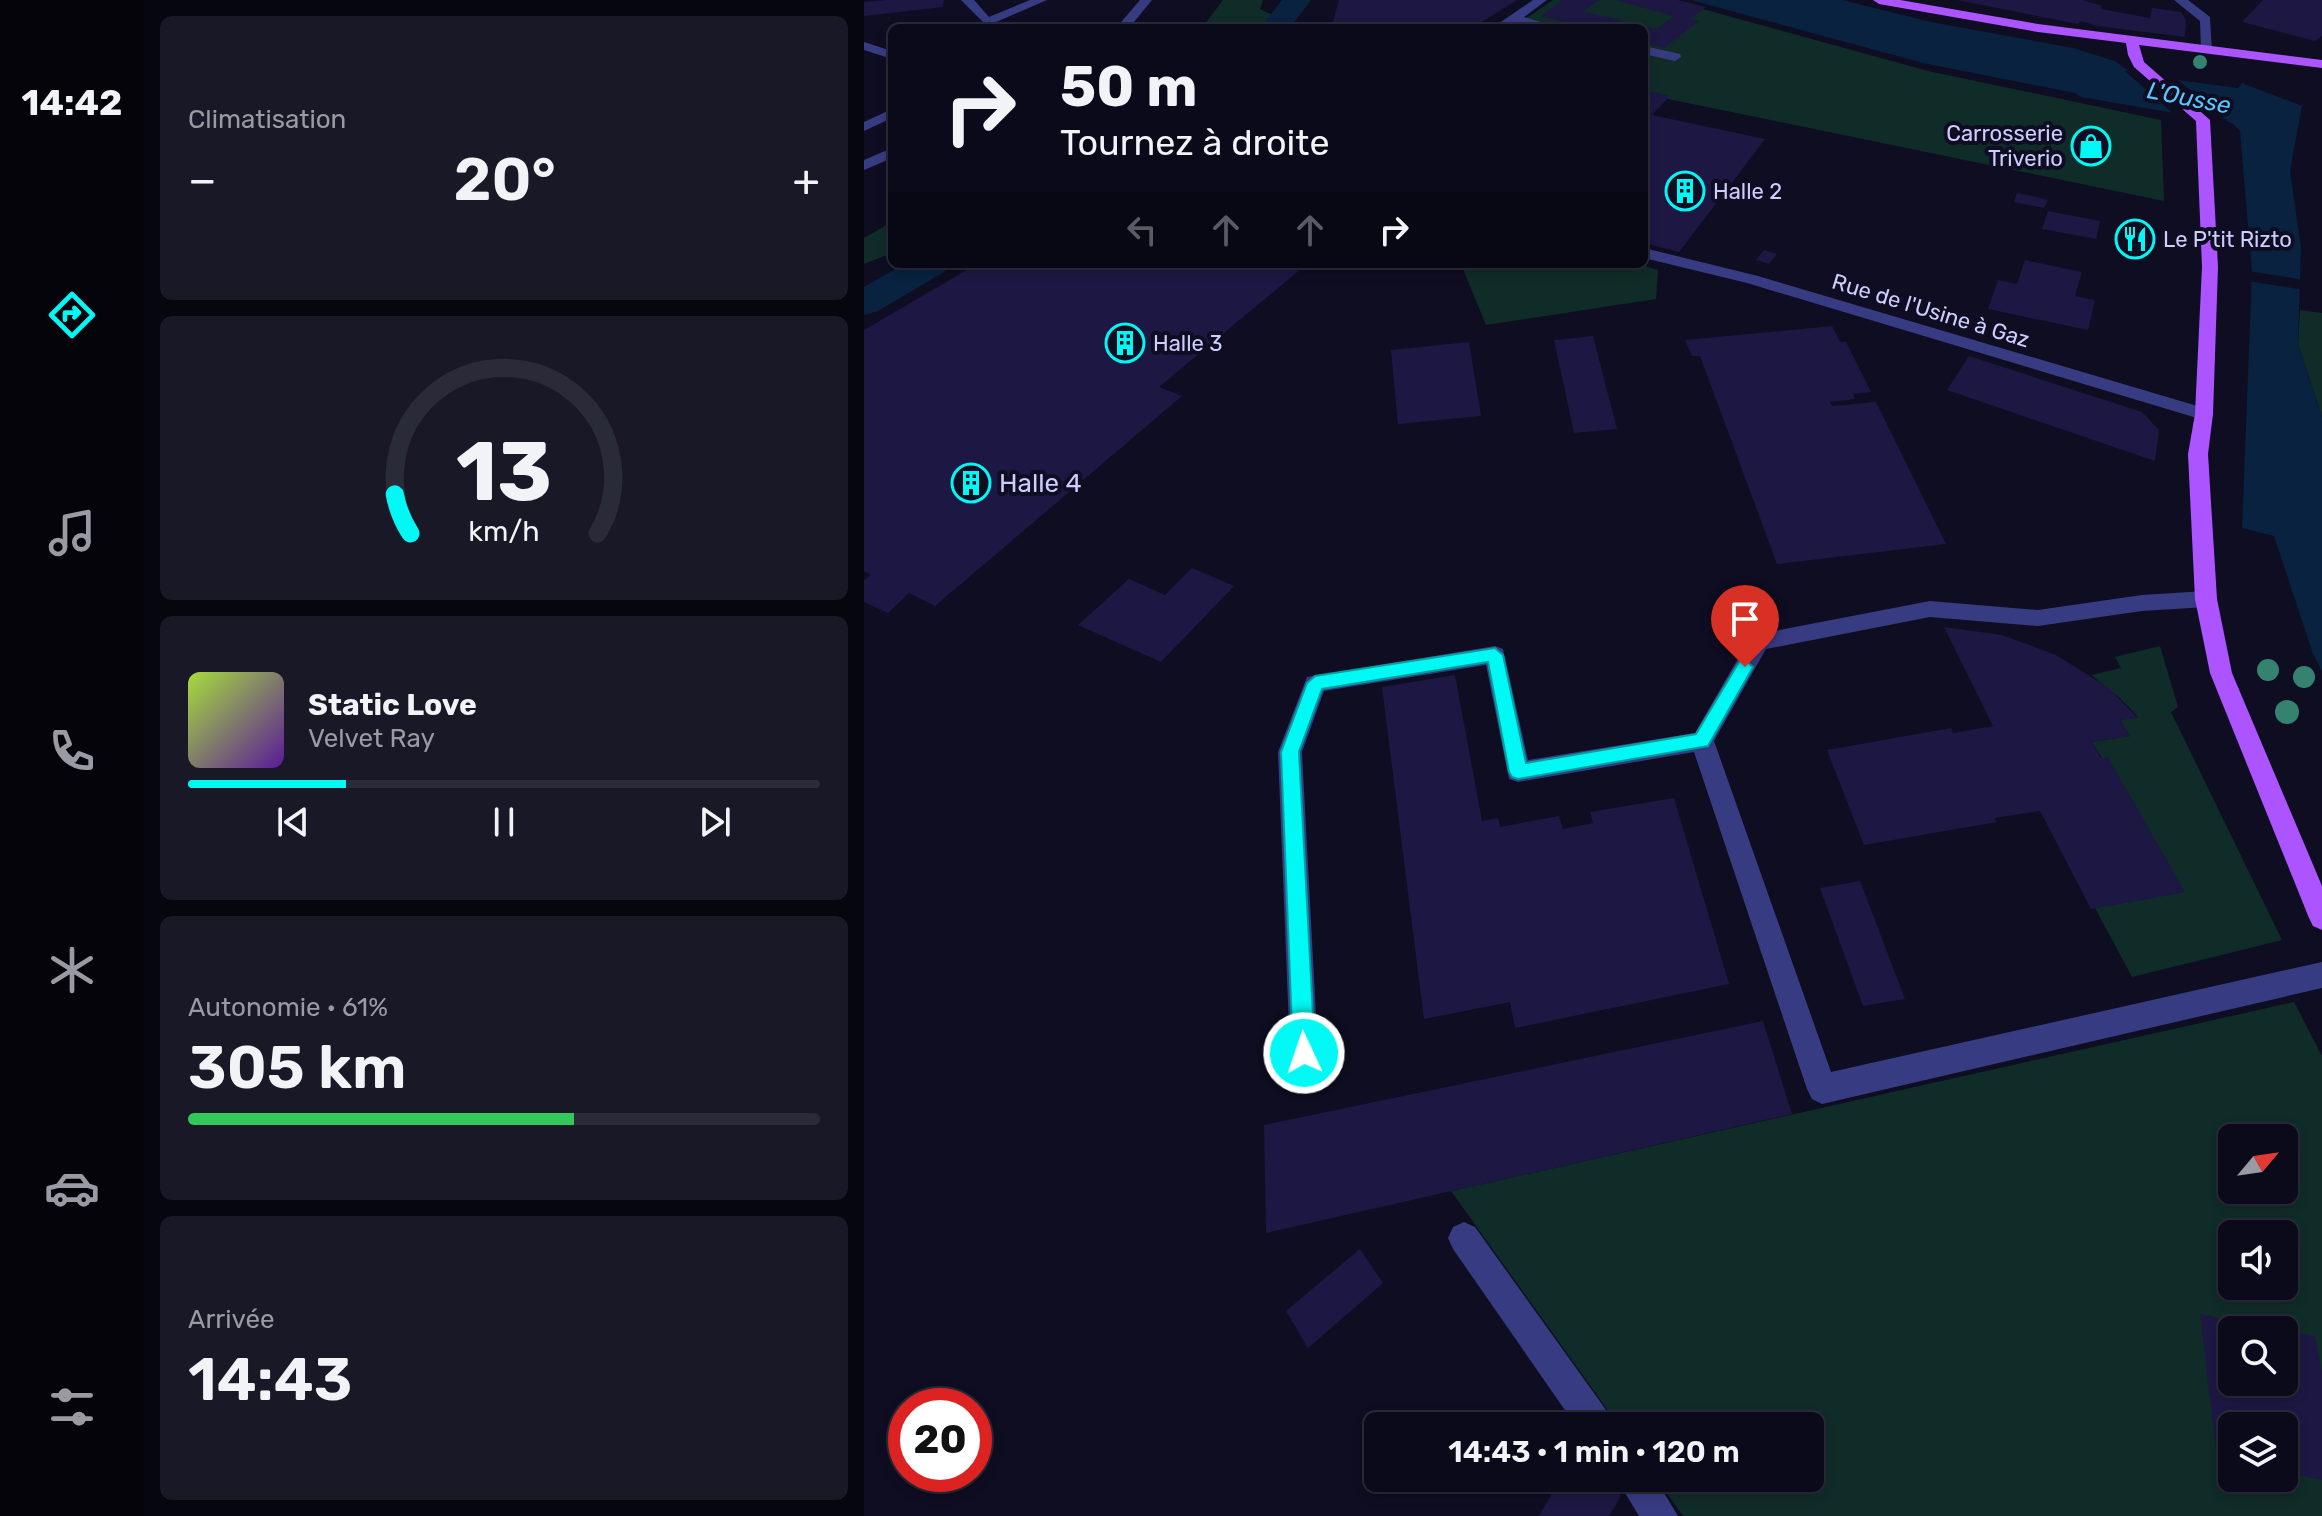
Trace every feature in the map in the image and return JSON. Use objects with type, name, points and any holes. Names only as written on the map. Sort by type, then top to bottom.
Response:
[{"type":"main road","points":[[1879,0],[2132,41],[2322,64]]},
{"type":"main road","points":[[2132,41],[2134,55],[2149,73],[2203,120],[2210,267],[2204,414],[2198,454],[2206,599],[2221,673],[2322,918]]},
{"type":"street","points":[[967,0],[987,22],[1041,0]]},
{"type":"street","points":[[1125,24],[1146,0]]},
{"type":"street","points":[[1504,24],[1541,0]]},
{"type":"street","points":[[2180,0],[2206,20],[2207,49]]},
{"type":"street","points":[[1514,18],[1539,24]]},
{"type":"street","points":[[864,46],[888,54]]},
{"type":"street","points":[[1648,51],[1675,57]]},
{"type":"street","points":[[864,127],[888,115]]},
{"type":"street","points":[[864,166],[888,154]]},
{"type":"street","name":"Rue de l'Usine à Gaz","points":[[1648,254],[1752,279],[2204,414]]},
{"type":"street","points":[[2206,599],[2142,603],[2038,618],[1930,609],[1759,642],[1702,741],[1822,1089],[2322,975]]},
{"type":"street","points":[[1304,1053],[1290,752],[1315,683],[1495,655],[1518,772],[1702,741]]},
{"type":"street","points":[[1464,1238],[1587,1412]]},
{"type":"street","points":[[1644,1492],[1660,1516]]},
{"type":"green space","points":[[1223,0],[1263,0],[1260,9],[1276,17],[1270,24],[1205,24]]},
{"type":"green space","points":[[1553,0],[1670,0],[1928,71],[2161,120],[2164,201],[1648,95],[1648,24],[1518,24]]},
{"type":"green space","points":[[888,224],[888,255],[864,264],[864,238]]},
{"type":"green space","points":[[1648,267],[1658,270],[1656,299],[1486,325],[1463,268]]},
{"type":"green space","points":[[2300,310],[2322,313],[2322,417],[2298,344]]},
{"type":"green space","points":[[2160,646],[2178,707],[2171,712],[2282,940],[2132,977],[2095,908],[2184,892],[2092,742],[2130,736],[2120,720],[2138,717],[2091,675],[2121,668],[2115,657]]},
{"type":"green space","points":[[2294,1002],[2322,1056],[2322,1516],[1683,1516],[1666,1492],[1824,1492],[1824,1412],[1609,1412],[1451,1191]]},
{"type":"water","name":"L'Ousse","points":[[1691,0],[1842,0],[1931,22],[2073,48],[2115,61],[2133,74],[2238,88],[2242,83],[2302,106],[2290,171],[2301,248],[2298,344],[2322,417],[2322,671],[2313,654],[2274,536],[2242,528],[2252,273],[2240,131],[2232,123],[2081,97],[2075,93],[1923,63]]},
{"type":"pier","points":[[2125,71],[2172,75],[2231,124],[2176,116]]},
{"type":"pier","points":[[2248,271],[2305,280],[2305,290],[2248,281]]},
{"type":"building","points":[[944,0],[943,7],[864,16],[864,2]]},
{"type":"building","points":[[1339,0],[1517,0],[1478,24],[1332,24]]},
{"type":"building","points":[[1562,0],[1600,0],[1583,11],[1636,24],[1572,24],[1541,16]]},
{"type":"building","points":[[1615,0],[1678,0],[1706,7],[1690,19],[1699,21],[1664,48],[1648,44],[1648,27],[1656,29],[1674,16]]},
{"type":"building","points":[[1957,0],[2082,0],[2102,6],[2101,9],[2150,18],[2152,8],[2181,12],[2186,21],[2185,37],[2097,26],[2081,21],[2078,24]]},
{"type":"building","points":[[2263,0],[2322,0],[2322,36],[2315,41],[2242,22]]},
{"type":"building","name":"Halle 2","points":[[1648,91],[1670,96],[1652,115],[1765,139],[1679,252],[1648,244]]},
{"type":"building","points":[[2017,193],[2048,200],[2044,208],[2014,202]]},
{"type":"building","points":[[2048,211],[2100,221],[2096,239],[2042,229]]},
{"type":"building","points":[[1764,250],[1777,254],[1769,264],[1756,260]]},
{"type":"building","points":[[2025,260],[2082,272],[2075,296],[2095,300],[2088,330],[1988,309],[1998,280],[2017,284]]},
{"type":"building","name":"Halle 4","points":[[970,268],[1302,268],[1159,387],[1182,396],[935,606],[909,593],[888,613],[864,602],[864,580],[871,575],[864,571],[864,330]]},
{"type":"building","points":[[1832,326],[1840,342],[1846,342],[1871,392],[1853,394],[1855,399],[1830,402],[1832,406],[1876,402],[1946,544],[1777,564],[1700,356],[1692,356],[1685,340]]},
{"type":"building","points":[[1593,336],[1617,429],[1574,433],[1554,340]]},
{"type":"building","points":[[1469,342],[1481,416],[1398,424],[1391,350]]},
{"type":"building","points":[[1969,356],[2142,412],[2159,430],[2155,461],[1947,390]]},
{"type":"building","points":[[1192,568],[1234,586],[1161,662],[1078,625],[1129,579],[1165,595]]},
{"type":"building","points":[[1944,627],[2002,635],[2056,655],[2109,688],[2138,718],[2120,720],[2130,736],[2092,742],[2101,758],[2108,757],[2185,892],[2091,909],[2040,811],[1994,818],[1997,822],[1864,845],[1827,750],[1951,728],[1953,733],[1993,726]]},
{"type":"building","points":[[1455,675],[1482,821],[1498,818],[1500,827],[1559,816],[1563,829],[1593,823],[1590,812],[1674,798],[1729,984],[1515,1028],[1510,1002],[1424,1019],[1382,687]]},
{"type":"building","points":[[1860,881],[1905,999],[1863,1006],[1820,888]]},
{"type":"building","points":[[1763,1021],[1792,1114],[1266,1233],[1264,1125]]},
{"type":"building","points":[[1360,1249],[1383,1283],[1308,1348],[1286,1311]]},
{"type":"building","points":[[2200,1314],[2218,1318],[2218,1396],[2298,1396],[2298,1333],[2315,1336],[2322,1373],[2322,1480],[2298,1475],[2298,1412],[2218,1412],[2217,1458]]},
{"type":"building","points":[[1553,1492],[1618,1492],[1621,1496],[1609,1516],[1539,1516]]},
{"type":"waterway","points":[[1278,24],[1297,0]]},
{"type":"waterway","points":[[864,303],[924,268]]},
{"type":"place","name":"Carrosserie Triverio","points":[[2091,146]]},
{"type":"place","name":"Halle 2","points":[[1685,191]]},
{"type":"place","name":"Le P'tit Rizto","points":[[2135,239]]},
{"type":"place","name":"Halle 3","points":[[1125,343]]},
{"type":"place","name":"Halle 4","points":[[971,483]]},
{"type":"route","points":[[1304,1053],[1290,752],[1315,683],[1495,655],[1518,772],[1702,741],[1745,667]]}]
